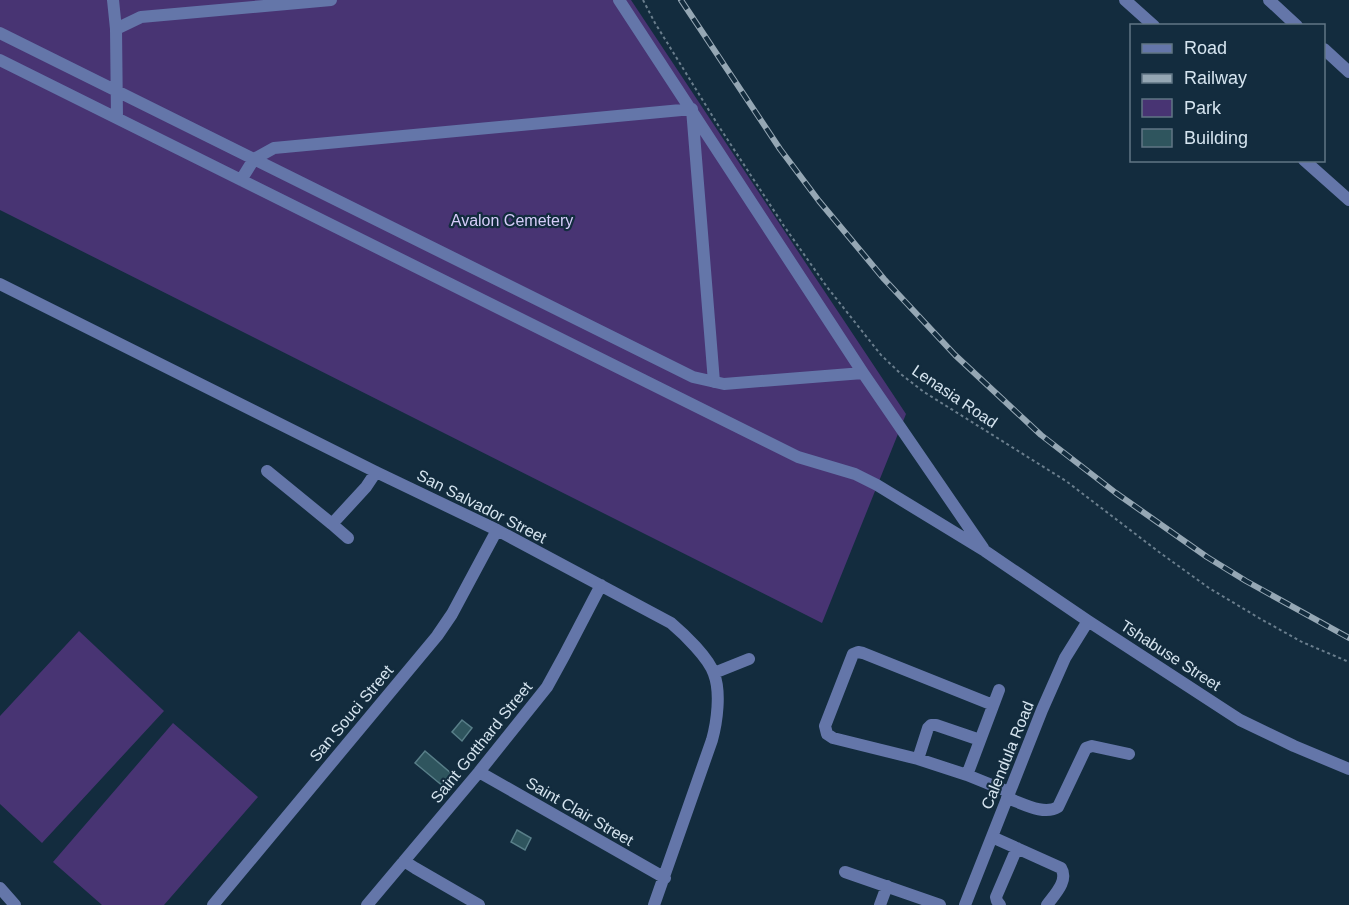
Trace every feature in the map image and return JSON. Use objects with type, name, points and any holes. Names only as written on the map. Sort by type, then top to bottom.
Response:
[{"type":"street","points":[[113,0],[116,29],[117,118]]},
{"type":"street","points":[[116,29],[141,17],[331,0]]},
{"type":"street","points":[[619,0],[863,372],[985,551]]},
{"type":"street","points":[[1125,0],[1152,24]]},
{"type":"street","points":[[1269,0],[1295,24]]},
{"type":"street","points":[[0,33],[693,377],[724,384],[863,372]]},
{"type":"street","points":[[1325,51],[1349,72]]},
{"type":"street","name":"Tshabuse Street","points":[[0,60],[798,458],[855,474],[877,485],[985,551],[1240,720],[1349,769]]},
{"type":"street","points":[[241,180],[254,159],[274,148],[692,109]]},
{"type":"street","points":[[692,109],[714,382]]},
{"type":"street","points":[[1306,162],[1349,200]]},
{"type":"street","name":"San Salvador Street","points":[[0,284],[497,530],[671,622],[696,646],[714,674],[717,698],[715,730],[654,905]]},
{"type":"street","points":[[267,471],[348,538]]},
{"type":"street","points":[[332,524],[366,487],[376,472]]},
{"type":"street","name":"San Souci Street","points":[[213,905],[437,636],[452,614],[497,530]]},
{"type":"street","name":"Saint Gotthard Street","points":[[367,905],[547,687],[601,585]]},
{"type":"street","name":"Calendula Road","points":[[965,905],[1058,672],[1088,621]]},
{"type":"street","points":[[993,705],[858,652],[853,654],[825,726],[827,734],[833,738],[918,759],[967,775],[1008,795],[1049,811],[1058,807],[1086,748],[1092,746],[1129,754]]},
{"type":"street","points":[[714,674],[749,659]]},
{"type":"street","points":[[967,775],[999,690]]},
{"type":"street","points":[[918,759],[931,725],[980,740]]},
{"type":"street","name":"Saint Clair Street","points":[[479,772],[665,878]]},
{"type":"street","points":[[992,837],[1061,868],[1064,880],[1047,905]]},
{"type":"street","points":[[1000,905],[996,897],[1017,848]]},
{"type":"street","points":[[404,861],[479,905]]},
{"type":"street","points":[[845,872],[940,905]]},
{"type":"street","points":[[880,905],[887,886]]},
{"type":"street","points":[[0,888],[15,905]]},
{"type":"path","name":"Lenasia Road","points":[[643,0],[718,125],[790,234],[840,304],[881,354],[902,375],[924,392],[1066,481],[1209,588],[1302,642],[1349,662]]},
{"type":"green space","name":"Avalon Cemetery","points":[[0,0],[631,0],[906,414],[822,623],[0,210]]},
{"type":"green space","points":[[79,631],[164,711],[42,843],[0,804],[0,716]]},
{"type":"green space","points":[[173,723],[258,797],[164,905],[102,905],[53,862]]},
{"type":"building","points":[[462,720],[472,728],[462,741],[452,732]]},
{"type":"building","points":[[425,751],[452,774],[444,787],[415,763]]},
{"type":"building","points":[[517,830],[531,838],[525,850],[511,842]]},
{"type":"railway","points":[[681,0],[780,149],[819,201],[884,279],[955,355],[1041,435],[1116,493],[1207,557],[1349,638]]}]
